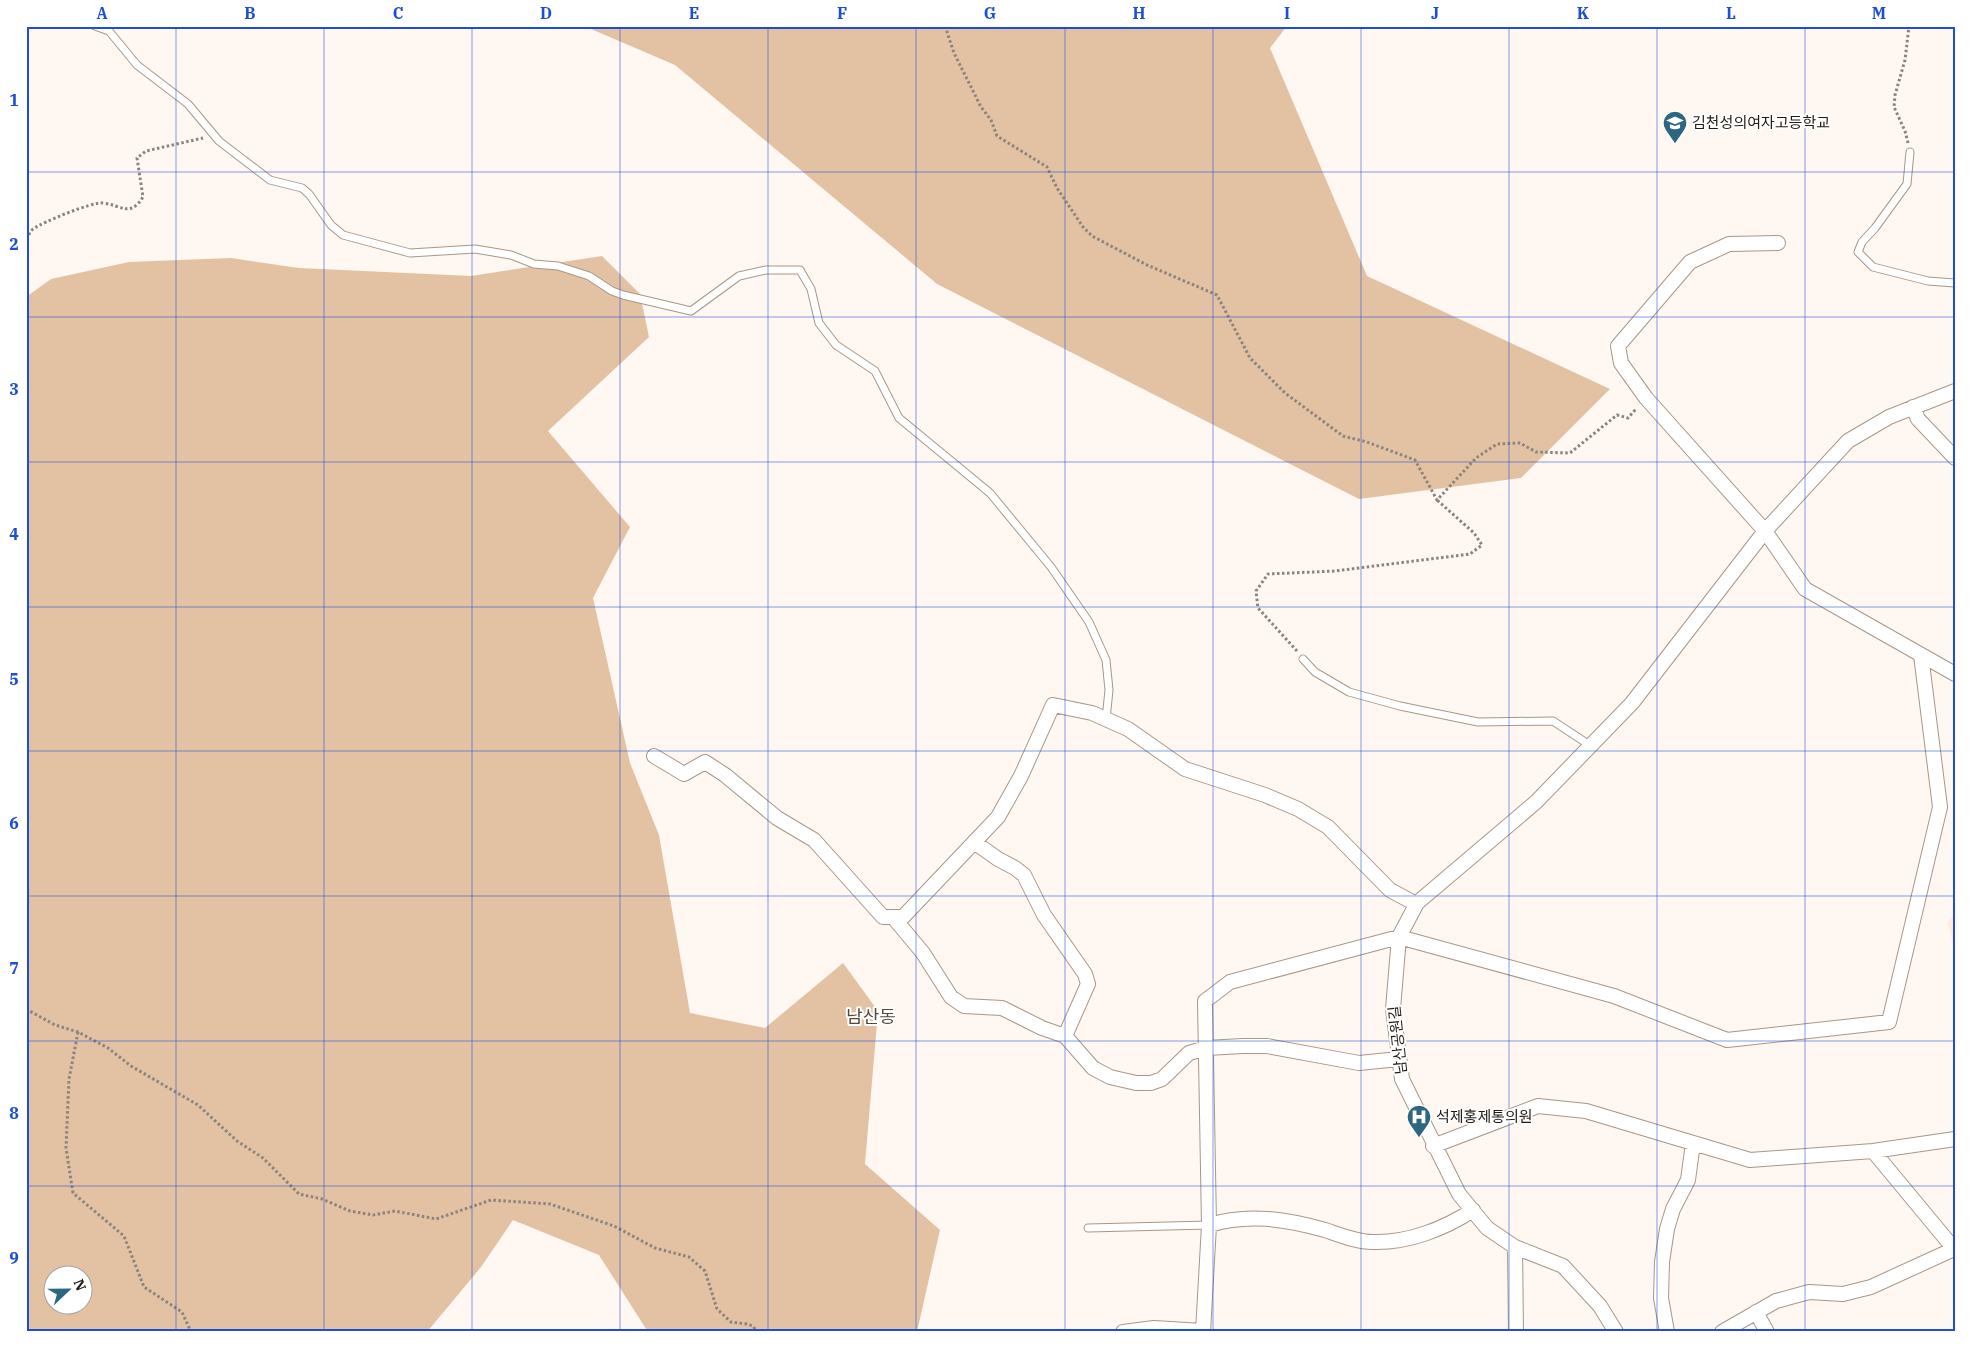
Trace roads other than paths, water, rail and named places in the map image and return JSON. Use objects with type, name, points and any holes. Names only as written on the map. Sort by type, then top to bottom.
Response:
[{"type":"street","points":[[1778,243],[1729,244],[1690,262],[1618,346],[1621,363],[1646,398],[1765,531],[1805,589],[1955,674]]},
{"type":"street","points":[[654,756],[684,774],[705,762],[726,775],[777,818],[814,840],[883,917],[903,917],[998,817],[1020,776],[1053,705],[1092,712],[1151,744],[1184,769],[1266,795],[1298,809],[1328,827],[1390,890],[1416,904],[1536,802],[1632,703],[1765,531],[1848,440],[1889,417],[1955,391]]},
{"type":"street","points":[[1913,407],[1918,419],[1955,458]]},
{"type":"street","points":[[1123,1332],[1154,1328],[1203,1331],[1209,1225],[1205,1001],[1230,982],[1399,937],[1614,996],[1727,1040],[1889,1022],[1940,807],[1921,655]]},
{"type":"street","points":[[974,842],[998,860],[1015,868],[1024,875],[1040,908],[1085,974],[1088,984],[1065,1036]]},
{"type":"street","name":"남산공원길","points":[[1416,904],[1399,937],[1393,1009],[1402,1079],[1434,1146],[1460,1194],[1487,1228],[1515,1248],[1564,1266],[1600,1306],[1616,1332]]},
{"type":"street","points":[[893,917],[923,953],[950,997],[964,1006],[1002,1008],[1042,1028],[1065,1036],[1093,1068],[1110,1077],[1136,1083],[1151,1083],[1162,1079],[1189,1053],[1206,1048],[1267,1046],[1359,1063],[1399,1060]]},
{"type":"street","points":[[1434,1146],[1538,1106],[1586,1111],[1750,1160],[1873,1151],[1955,1139]]},
{"type":"street","points":[[1667,1332],[1660,1290],[1664,1253],[1673,1209],[1688,1180],[1693,1143]]},
{"type":"street","points":[[1722,1332],[1776,1301],[1809,1292],[1843,1294],[1870,1288],[1954,1249],[1873,1151]]},
{"type":"street","points":[[1209,1225],[1228,1220],[1254,1218],[1290,1220],[1373,1242],[1420,1234],[1448,1226],[1473,1210]]},
{"type":"street","points":[[1515,1248],[1516,1332]]},
{"type":"street","points":[[1756,1312],[1767,1332]]},
{"type":"lane","points":[[95,26],[108,32],[137,65],[188,104],[219,141],[270,180],[302,188],[309,194],[331,225],[343,235],[355,240],[410,253],[474,249],[511,255],[534,264],[558,266],[589,276],[612,291],[622,295],[691,311],[739,276],[766,270],[800,270],[811,290],[819,323],[836,344],[875,371],[899,418],[990,493],[1051,567],[1089,622],[1106,660],[1109,690],[1106,719]]},
{"type":"lane","points":[[1910,152],[1907,184],[1862,242],[1858,252],[1873,267],[1928,281],[1955,283]]},
{"type":"lane","points":[[1303,659],[1315,672],[1349,692],[1400,706],[1478,722],[1553,721],[1591,747]]},
{"type":"lane","points":[[1088,1228],[1209,1225]]},
{"type":"place","name":"김천성의여자고등학교","points":[[1675,144]]},
{"type":"place","name":"석제홍제통의원","points":[[1419,1138]]},
{"type":"district","name":"남산동","points":[[871,1017]]}]
